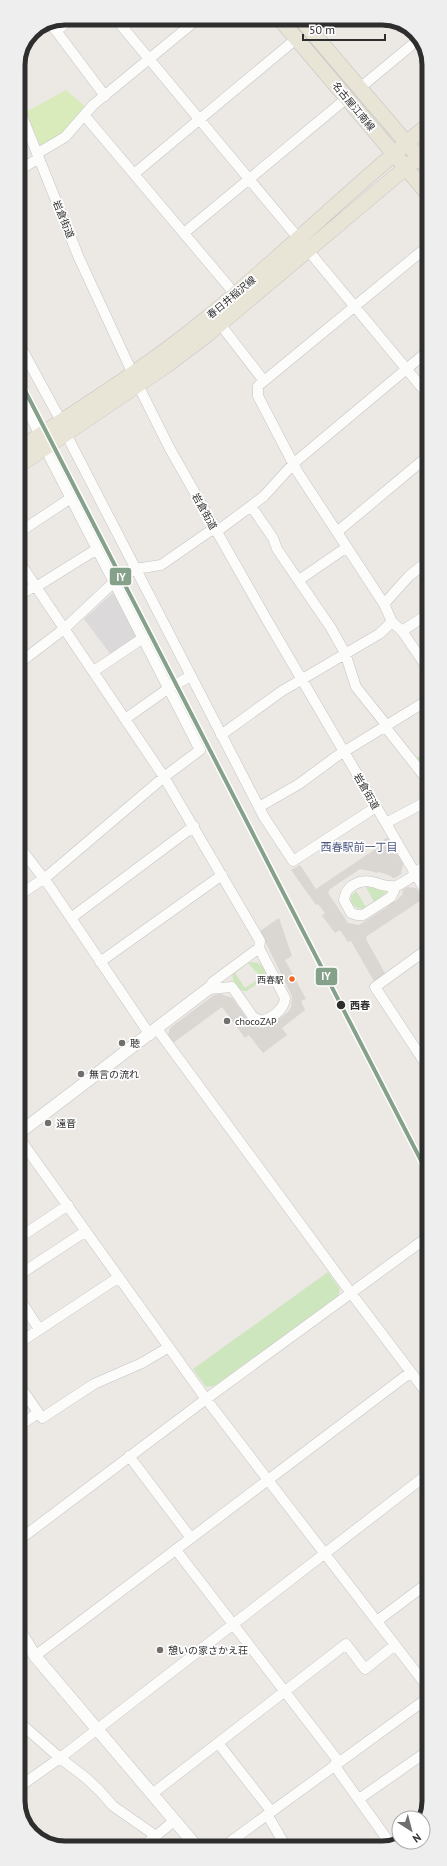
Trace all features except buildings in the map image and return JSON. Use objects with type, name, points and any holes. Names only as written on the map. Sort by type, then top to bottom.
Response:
[{"type":"main road","name":"名古屋江南線","points":[[285,25],[422,187]]},
{"type":"main road","name":"名古屋江南線","points":[[306,25],[407,142],[422,155]]},
{"type":"main road","name":"春日井稲沢線","points":[[25,459],[42,442],[220,324],[394,154],[422,130]]},
{"type":"main road","name":"春日井稲沢線","points":[[135,379],[235,294],[407,168],[422,160]]},
{"type":"main road","name":"春日井稲沢線","points":[[25,448],[42,442]]},
{"type":"main road","points":[[415,875],[422,870]]},
{"type":"street","points":[[121,25],[422,388]]},
{"type":"street","points":[[25,166],[65,137],[93,106],[190,25]]},
{"type":"street","points":[[53,27],[105,96]]},
{"type":"street","points":[[134,174],[296,39]]},
{"type":"street","points":[[361,87],[415,42]]},
{"type":"street","points":[[184,233],[347,98]]},
{"type":"street","points":[[85,116],[235,294]]},
{"type":"street","name":"岩倉街道","points":[[25,124],[80,258],[135,379],[215,530],[301,679],[345,751],[422,886]]},
{"type":"street","points":[[422,251],[356,307],[258,386],[258,396],[294,463],[384,604],[392,622],[402,631],[422,660]]},
{"type":"street","points":[[220,324],[264,381]]},
{"type":"street","points":[[25,355],[259,807],[293,861],[376,807]]},
{"type":"street","points":[[25,659],[64,629],[114,582],[135,569],[161,565],[210,531],[220,529],[251,506],[264,496],[294,463],[422,356]]},
{"type":"street","points":[[25,408],[200,750],[164,777],[44,879],[25,891]]},
{"type":"street","points":[[337,532],[422,461]]},
{"type":"street","points":[[25,528],[71,498]]},
{"type":"street","points":[[251,506],[331,628],[345,653],[356,687],[422,773]]},
{"type":"street","points":[[299,580],[347,547]]},
{"type":"street","points":[[25,592],[97,548]]},
{"type":"street","points":[[384,604],[409,576],[422,566]]},
{"type":"street","points":[[25,571],[94,671],[164,777],[194,826],[260,941],[259,948],[285,998],[284,1006],[268,1019],[261,1021],[253,1017],[232,987],[228,971]]},
{"type":"street","points":[[402,631],[422,618]]},
{"type":"street","points":[[221,735],[282,691],[379,634],[392,622]]},
{"type":"street","points":[[94,671],[143,638]]},
{"type":"street","points":[[125,719],[169,688],[191,676]]},
{"type":"street","points":[[259,807],[299,784],[345,751],[422,704]]},
{"type":"street","points":[[386,823],[422,803]]},
{"type":"street","points":[[71,918],[194,826]]},
{"type":"street","points":[[25,854],[44,879],[100,962],[422,1387]]},
{"type":"street","points":[[100,962],[222,875]]},
{"type":"street","points":[[396,886],[391,897],[363,915],[351,913],[344,900],[345,893],[349,888],[358,883],[368,880],[385,885],[396,886],[415,875]]},
{"type":"street","points":[[25,1128],[154,1032],[208,989],[213,982],[259,948]]},
{"type":"street","points":[[422,953],[375,988],[422,1058]]},
{"type":"street","points":[[208,989],[232,987]]},
{"type":"street","points":[[25,1147],[68,1205],[206,1399],[422,1680]]},
{"type":"street","points":[[25,1234],[68,1205]]},
{"type":"street","points":[[25,1270],[86,1231]]},
{"type":"street","points":[[25,1535],[129,1456],[422,1241]]},
{"type":"street","points":[[25,1339],[119,1277]]},
{"type":"street","points":[[25,1307],[39,1329]]},
{"type":"street","points":[[25,1394],[42,1418],[94,1384],[142,1363],[169,1347]]},
{"type":"street","points":[[35,1656],[411,1372]]},
{"type":"street","points":[[25,1422],[38,1413]]},
{"type":"street","points":[[129,1456],[191,1538]]},
{"type":"street","points":[[25,1782],[60,1758],[422,1478]]},
{"type":"street","points":[[176,1550],[285,1692],[336,1763],[388,1840]]},
{"type":"street","points":[[377,1621],[422,1587]]},
{"type":"street","points":[[25,1640],[35,1656],[192,1841]]},
{"type":"street","points":[[152,1794],[346,1644],[365,1669],[395,1645]]},
{"type":"street","points":[[231,1841],[336,1763],[422,1705]]},
{"type":"street","points":[[25,1727],[60,1758],[86,1778],[113,1806],[156,1836]]},
{"type":"street","points":[[218,1743],[269,1813],[283,1841]]},
{"type":"street","points":[[359,1799],[422,1755]]},
{"type":"street","points":[[150,1841],[175,1820]]},
{"type":"shaded area","points":[[116,590],[139,636],[111,655],[84,619]]},
{"type":"shaded area","points":[[388,838],[403,864],[401,874],[395,878],[392,878],[391,876],[379,872],[377,873],[360,869],[330,889],[328,893],[348,923],[359,925],[386,908],[394,900],[395,902],[403,894],[402,891],[407,887],[416,888],[422,897],[422,900],[367,936],[366,939],[386,975],[375,983],[351,941],[348,942],[340,930],[335,933],[322,916],[325,913],[318,904],[316,905],[291,870],[300,865],[316,889],[383,844],[384,839]]},
{"type":"shaded area","points":[[279,918],[292,956],[285,960],[306,999],[301,1001],[305,1010],[282,1028],[287,1035],[263,1053],[249,1035],[245,1038],[222,1007],[173,1043],[168,1036],[170,1028],[214,995],[221,994],[232,998],[251,1024],[257,1027],[263,1028],[269,1026],[288,1012],[291,1008],[292,996],[260,931]]},
{"type":"green space","points":[[66,90],[87,108],[63,135],[43,146],[40,145],[26,112]]},
{"type":"green space","points":[[422,754],[422,767],[416,758]]},
{"type":"green space","points":[[368,885],[386,889],[388,891],[374,902],[366,887]]},
{"type":"green space","points":[[356,891],[366,907],[364,909],[357,908],[351,903],[351,896]]},
{"type":"green space","points":[[249,962],[252,962],[262,966],[266,974],[265,978],[247,991],[244,991],[235,983],[233,971]],"holes":[[[248,963],[260,976],[260,978],[245,988],[235,973]]]},
{"type":"green space","points":[[328,1272],[340,1289],[338,1297],[214,1386],[206,1387],[193,1369]]},
{"type":"transit line","name":"IY","points":[[25,391],[422,1162]]},
{"type":"place","name":"西春駅","points":[[292,979]]},
{"type":"place","name":"西春","points":[[341,1005]]},
{"type":"place","name":"chocoZAP","points":[[227,1021]]},
{"type":"place","name":"聴","points":[[122,1043]]},
{"type":"place","name":"無言の流れ","points":[[81,1074]]},
{"type":"place","name":"遠音","points":[[48,1123]]},
{"type":"place","name":"憩いの家さかえ荘","points":[[160,1650]]},
{"type":"district","name":"西春駅前一丁目","points":[[359,847]]}]
